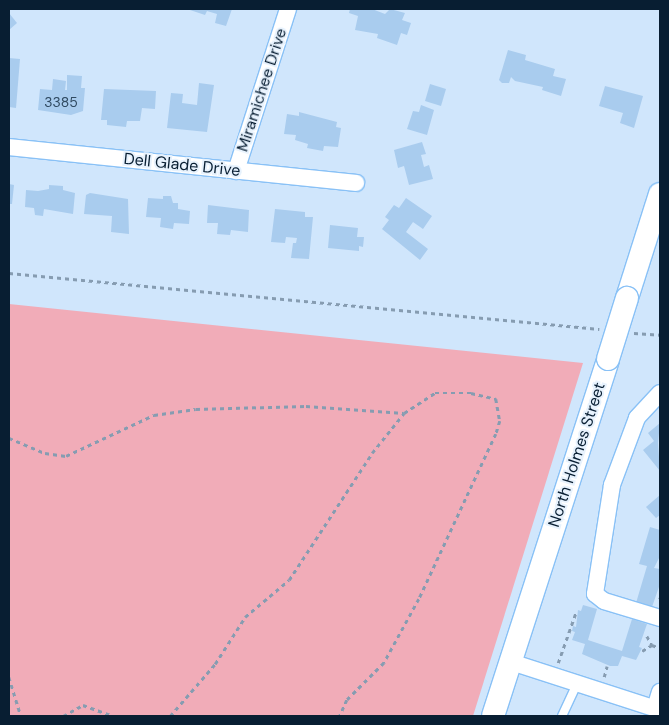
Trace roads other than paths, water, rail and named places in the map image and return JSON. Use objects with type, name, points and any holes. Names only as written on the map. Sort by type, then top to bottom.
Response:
[{"type":"main road","name":"North Holmes Street","points":[[493,716],[660,194]]},
{"type":"street","name":"Miramichee Drive","points":[[236,170],[288,9]]},
{"type":"street","name":"Dell Glade Drive","points":[[9,147],[356,183]]},
{"type":"street","points":[[660,393],[637,418],[612,486],[595,594],[604,601],[660,618]]},
{"type":"street","points":[[511,662],[658,709],[660,692]]},
{"type":"lane","points":[[562,716],[577,684]]}]
